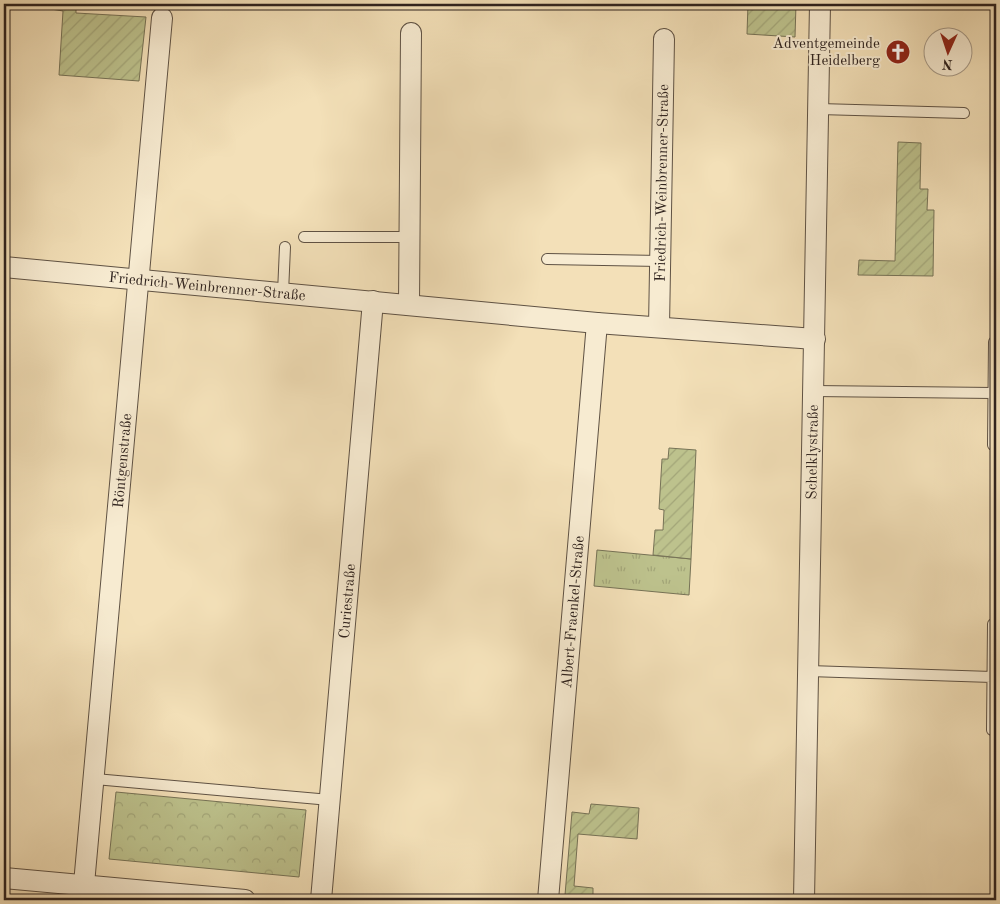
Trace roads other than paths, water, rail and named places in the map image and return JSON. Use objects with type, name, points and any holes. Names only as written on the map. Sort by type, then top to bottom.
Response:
[{"type":"street","name":"Schelklystraße","points":[[804,900],[820,4]]},
{"type":"street","name":"Röntgenstraße","points":[[80,892],[95,779],[162,18]]},
{"type":"street","points":[[409,304],[411,33]]},
{"type":"street","name":"Friedrich-Weinbrenner-Straße","points":[[659,327],[664,39]]},
{"type":"street","name":"Friedrich-Weinbrenner-Straße","points":[[4,267],[139,278],[597,323],[815,340]]},
{"type":"street","name":"Curiestraße","points":[[321,900],[373,301]]},
{"type":"street","name":"Albert-Fraenkel-Straße","points":[[548,900],[597,323]]},
{"type":"street","points":[[4,878],[80,892],[245,900]]},
{"type":"lane","points":[[819,109],[964,113]]},
{"type":"lane","points":[[304,237],[410,236]]},
{"type":"lane","points":[[283,293],[285,246]]},
{"type":"lane","points":[[547,259],[660,261]]},
{"type":"lane","points":[[993,445],[994,342]]},
{"type":"lane","points":[[814,390],[993,393]]},
{"type":"lane","points":[[992,730],[993,624]]},
{"type":"lane","points":[[809,671],[992,677]]},
{"type":"lane","points":[[95,779],[330,800]]},
{"type":"place","name":"Adventgemeinde Heidelberg","points":[[898,52]]}]
